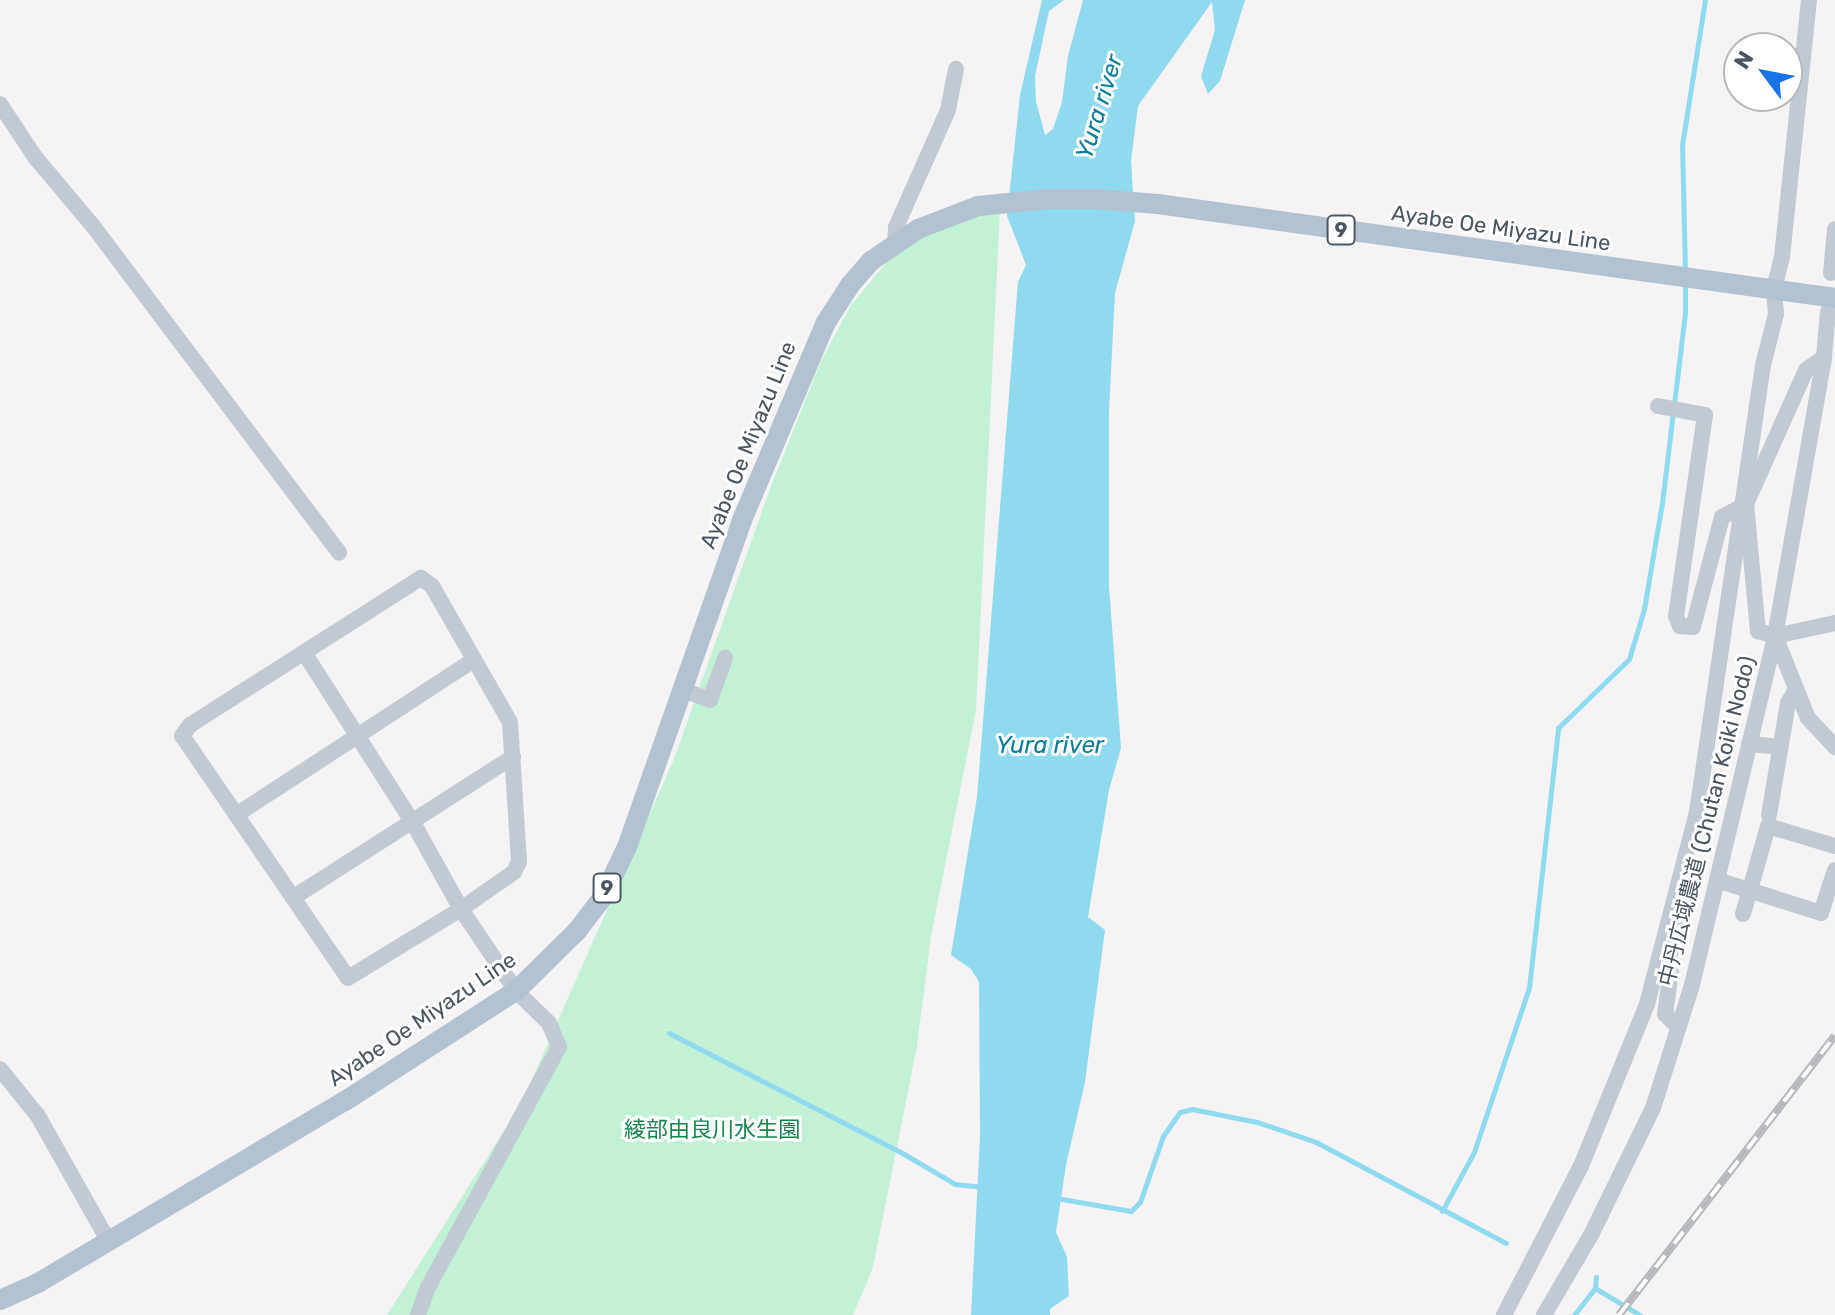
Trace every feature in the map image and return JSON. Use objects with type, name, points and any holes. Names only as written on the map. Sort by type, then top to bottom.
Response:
[{"type":"main road","name":"Ayabe Oe Miyazu Line","points":[[0,1300],[38,1283],[345,1101],[516,991],[577,931],[603,897],[627,847],[742,520],[825,324],[850,285],[895,243],[918,229],[978,206],[1049,199],[1158,204],[1771,289],[1831,304]]},
{"type":"street","points":[[1504,1315],[1581,1166],[1647,1004],[1697,812],[1763,365],[1776,314],[1771,289],[1782,257],[1809,0]]},
{"type":"street","points":[[895,243],[896,227],[948,110],[956,69]]},
{"type":"street","points":[[0,104],[35,157],[93,226],[339,553]]},
{"type":"street","points":[[1831,273],[1835,229]]},
{"type":"street","name":"中丹広域農道 (Chutan Koiki Nodo)","points":[[1544,1315],[1591,1235],[1653,1108],[1678,1027],[1717,880],[1775,636],[1831,304]]},
{"type":"street","points":[[1824,357],[1806,370],[1744,504],[1758,631],[1775,636],[1835,623]]},
{"type":"street","points":[[1658,406],[1705,415],[1676,616],[1680,626],[1693,627],[1722,517],[1744,504]]},
{"type":"street","points":[[421,578],[432,586],[510,722],[517,868],[461,909],[348,978],[182,736],[190,725],[305,654],[421,578]]},
{"type":"street","points":[[1775,636],[1808,718],[1835,747]]},
{"type":"street","points":[[305,654],[412,821],[461,909],[516,991],[549,1023],[559,1047],[428,1287],[418,1315]]},
{"type":"street","points":[[681,689],[710,700],[725,658]]},
{"type":"street","points":[[236,815],[474,660]]},
{"type":"street","points":[[1769,815],[1788,703],[1796,689]]},
{"type":"street","points":[[1749,744],[1781,747]]},
{"type":"street","points":[[294,897],[513,757]]},
{"type":"street","points":[[1743,914],[1768,826],[1835,846]]},
{"type":"street","points":[[1717,880],[1821,913],[1835,870]]},
{"type":"street","points":[[1672,916],[1679,918],[1665,1014],[1678,1027]]},
{"type":"street","points":[[0,1069],[38,1116],[109,1242]]},
{"type":"green space","name":"綾部由良川水生園","points":[[1000,209],[976,710],[931,936],[917,1046],[873,1267],[853,1315],[387,1315],[521,1104],[674,759],[770,489],[821,361],[851,305],[891,257],[944,223]]},
{"type":"water","name":"Yura river","points":[[1042,0],[1064,0],[1049,11],[1035,76],[1036,101],[1045,135],[1053,129],[1062,102],[1068,56],[1083,0],[1245,0],[1220,81],[1208,94],[1201,76],[1215,30],[1212,2],[1138,106],[1131,161],[1135,221],[1115,293],[1109,411],[1109,586],[1121,748],[1109,790],[1088,917],[1105,930],[1085,1082],[1066,1165],[1056,1232],[1067,1257],[1069,1296],[1050,1309],[1050,1315],[971,1315],[980,1137],[979,982],[971,969],[951,955],[977,797],[1018,282],[1026,265],[1007,216],[1020,95]]},
{"type":"waterway","points":[[1685,273],[1682,145],[1705,0]]},
{"type":"waterway","points":[[1442,1211],[1474,1152],[1529,988],[1558,728],[1629,659],[1644,609],[1662,503],[1685,314],[1685,283]]},
{"type":"waterway","points":[[669,1033],[904,1154],[955,1184],[983,1187]]},
{"type":"waterway","points":[[1056,1198],[1131,1211],[1140,1202],[1163,1136],[1180,1112],[1192,1109],[1257,1122],[1316,1142],[1506,1243]]},
{"type":"waterway","points":[[1574,1315],[1595,1288],[1596,1277]]},
{"type":"waterway","points":[[1595,1288],[1640,1315]]},
{"type":"railway","points":[[1619,1315],[1835,1036]]}]
